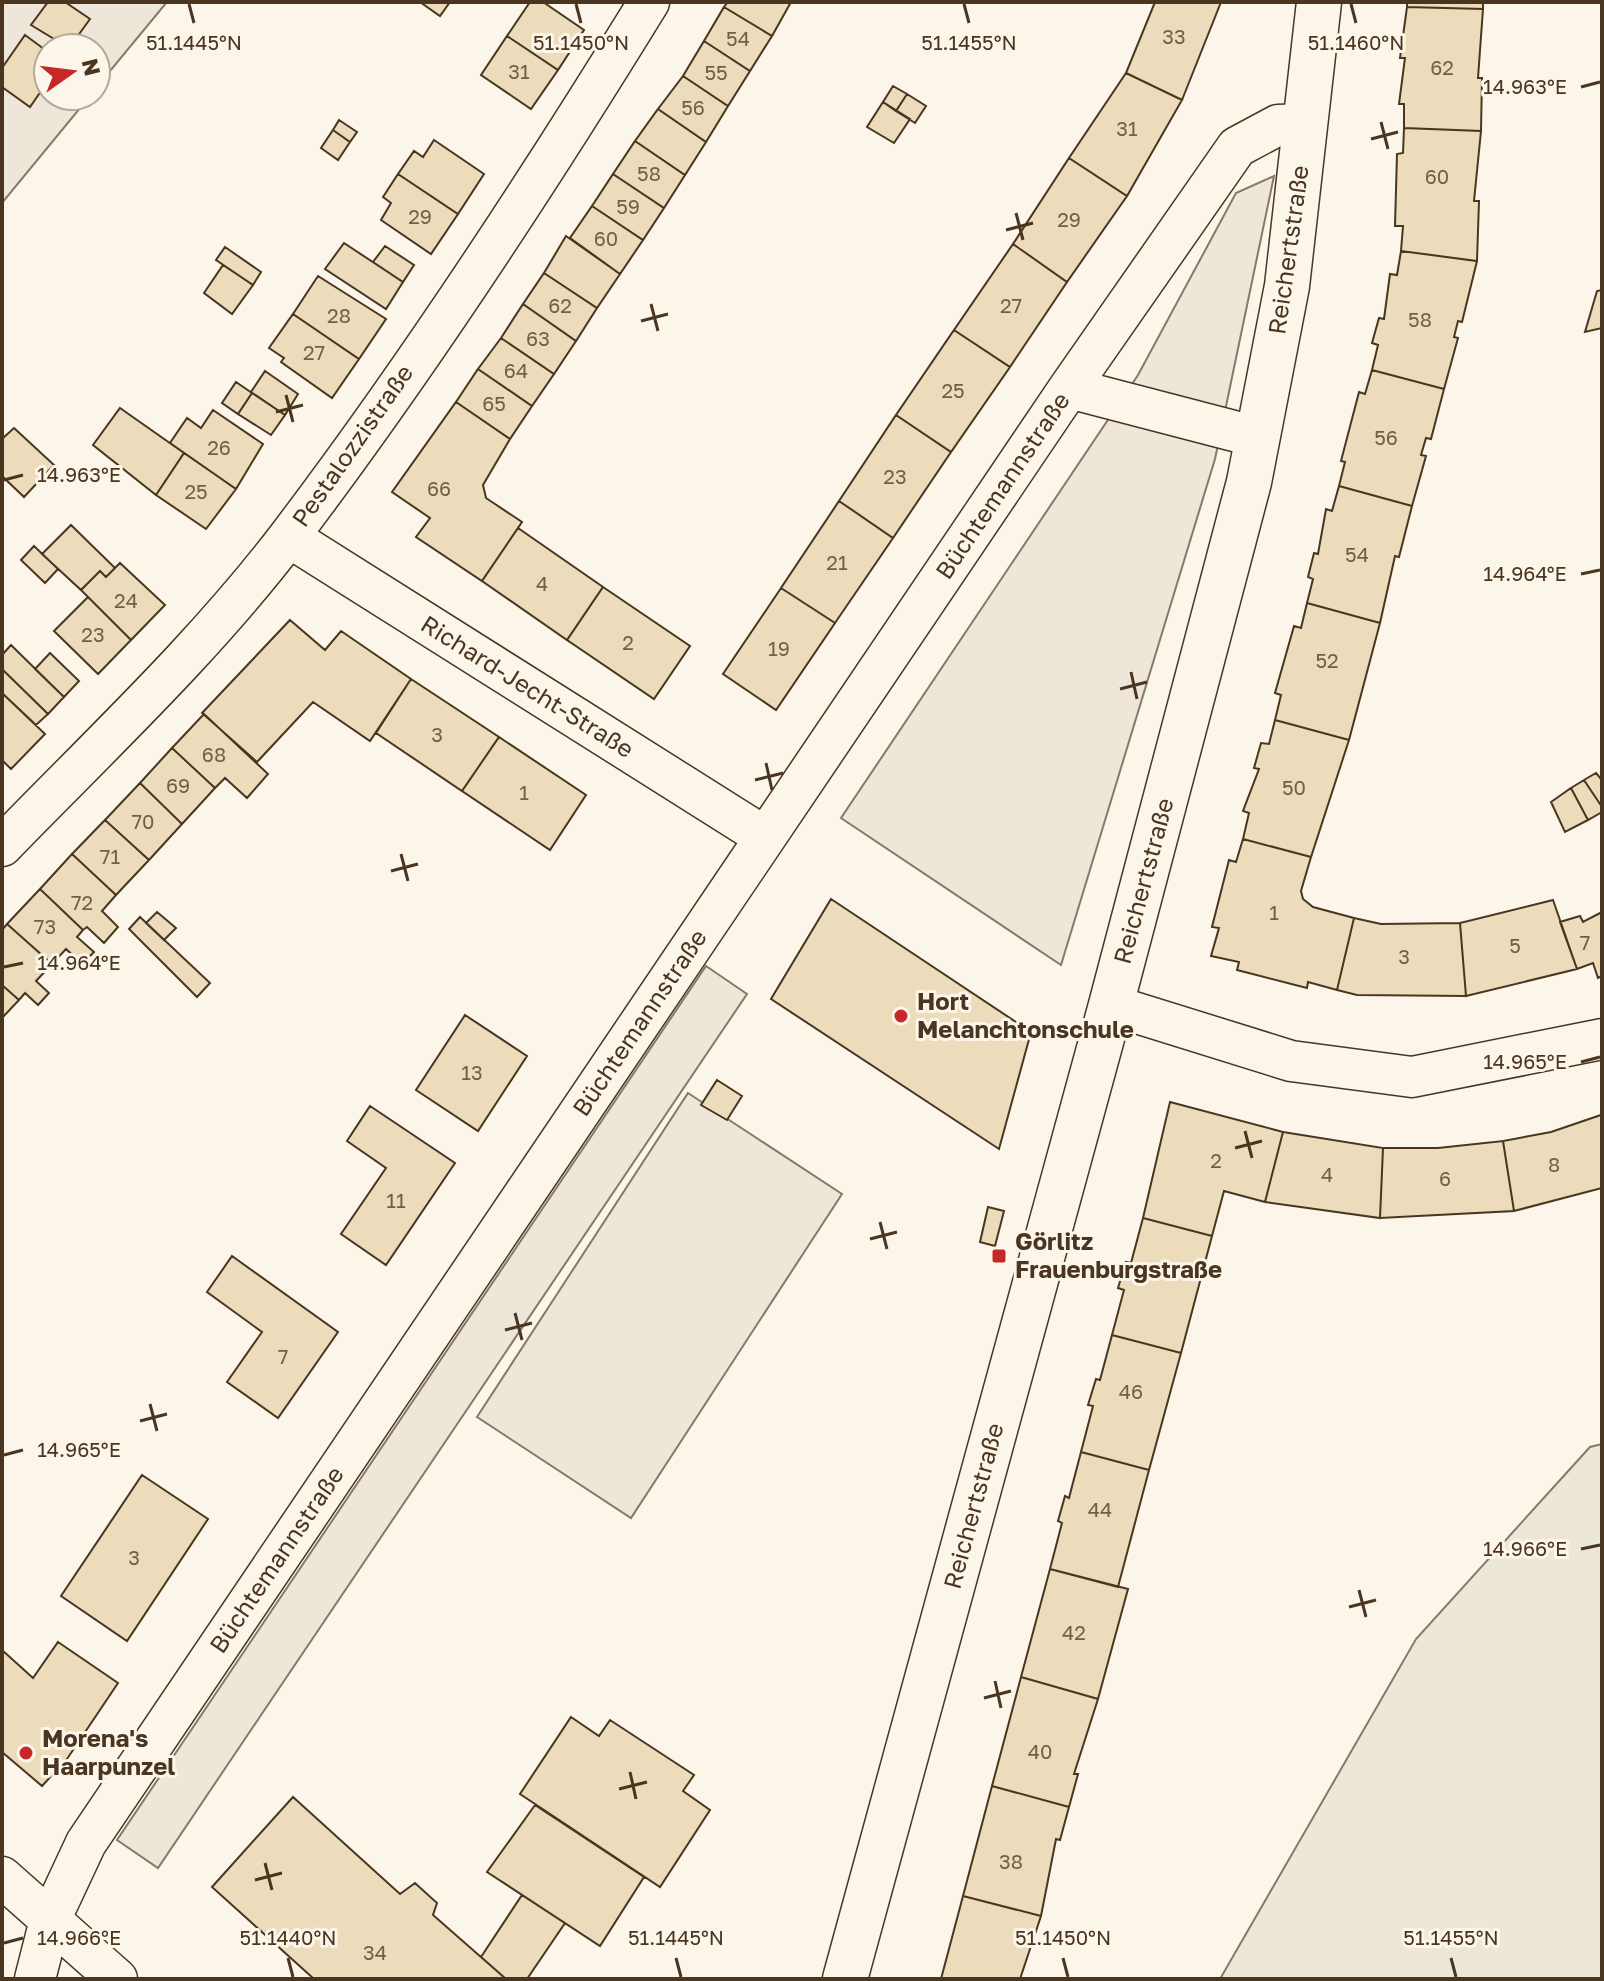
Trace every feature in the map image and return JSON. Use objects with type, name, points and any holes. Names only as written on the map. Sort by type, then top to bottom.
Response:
[{"type":"main road","name":"Reichertstraße","points":[[845,1979],[1111,1005],[1249,482],[1287,286],[1319,2]]},
{"type":"street","name":"Pestalozzistraße","points":[[2,846],[190,652],[289,537],[468,285],[649,2]]},
{"type":"street","name":"Büchtemannstraße","points":[[35,1979],[50,1920],[86,1843],[1069,388],[1237,147],[1278,125],[1306,124]]},
{"type":"street","points":[[1069,388],[1257,437]]},
{"type":"street","name":"Richard-Jecht-Straße","points":[[289,537],[765,837]]},
{"type":"street","points":[[1111,1005],[1291,1061],[1412,1077],[1602,1039]]},
{"type":"street","points":[[2,1877],[117,1979]]},
{"type":"shaded area","points":[[2,2],[167,2],[112,69],[112,32],[32,32],[32,112],[77,112],[2,203]]},
{"type":"shaded area","points":[[1274,176],[1215,459],[1061,965],[841,818],[1138,375],[1236,193]]},
{"type":"shaded area","points":[[706,966],[747,994],[158,1868],[117,1840]]},
{"type":"shaded area","points":[[688,1093],[842,1194],[631,1518],[477,1417]]},
{"type":"shaded area","points":[[1602,1444],[1602,1979],[1220,1979],[1416,1639],[1590,1447]]},
{"type":"building","points":[[48,2],[65,2],[90,19],[81,32],[43,32],[31,25]]},
{"type":"building","points":[[420,2],[450,2],[440,16]]},
{"type":"building","points":[[530,2],[543,2],[584,30],[558,70],[507,36]]},
{"type":"building","points":[[728,2],[791,2],[772,36],[724,7]]},
{"type":"building","points":[[1155,2],[1221,2],[1182,100],[1126,73]]},
{"type":"building","points":[[1407,2],[1483,2],[1483,9],[1407,7]]},
{"type":"building","points":[[724,7],[772,36],[750,71],[704,41]]},
{"type":"building","points":[[1407,7],[1483,9],[1478,78],[1482,78],[1481,131],[1404,128],[1404,104],[1399,104],[1405,58],[1400,58]]},
{"type":"building","points":[[25,35],[32,40],[30,107],[2,87],[2,68]]},
{"type":"building","points":[[507,36],[558,70],[531,109],[481,75]]},
{"type":"building","points":[[704,41],[750,71],[728,106],[683,76]]},
{"type":"building","points":[[1126,73],[1182,100],[1127,196],[1069,158]]},
{"type":"building","points":[[683,76],[728,106],[706,142],[658,109]]},
{"type":"building","points":[[893,86],[907,94],[896,111],[883,102]]},
{"type":"building","points":[[907,94],[926,106],[915,123],[896,111]]},
{"type":"building","points":[[883,102],[910,119],[894,143],[867,127]]},
{"type":"building","points":[[658,109],[706,142],[685,175],[635,141]]},
{"type":"building","points":[[339,120],[357,132],[350,142],[333,130]]},
{"type":"building","points":[[1404,128],[1481,131],[1474,201],[1479,201],[1477,261],[1401,251],[1403,226],[1395,226],[1397,154],[1403,153]]},
{"type":"building","points":[[333,130],[350,142],[338,160],[321,148]]},
{"type":"building","points":[[434,140],[484,174],[458,214],[398,174],[414,151],[423,157]]},
{"type":"building","points":[[635,141],[685,175],[664,208],[613,174]]},
{"type":"building","points":[[1069,158],[1127,196],[1067,282],[1013,244]]},
{"type":"building","points":[[398,174],[458,214],[431,254],[381,220],[391,203],[383,197]]},
{"type":"building","points":[[613,174],[664,208],[643,240],[592,206]]},
{"type":"building","points":[[592,206],[643,240],[620,274],[570,238]]},
{"type":"building","points":[[566,236],[620,274],[597,308],[544,273]]},
{"type":"building","points":[[344,243],[403,282],[386,309],[325,269]]},
{"type":"building","points":[[1013,244],[1067,282],[1010,367],[954,330]]},
{"type":"building","points":[[385,246],[414,265],[403,282],[373,262]]},
{"type":"building","points":[[225,247],[261,272],[253,285],[216,260]]},
{"type":"building","points":[[1401,251],[1477,261],[1462,322],[1458,321],[1454,337],[1458,338],[1444,389],[1372,370],[1378,345],[1372,343],[1379,318],[1384,319],[1390,274],[1397,275]]},
{"type":"building","points":[[223,265],[253,285],[232,314],[204,293]]},
{"type":"building","points":[[544,273],[597,308],[576,341],[523,304]]},
{"type":"building","points":[[318,276],[386,319],[359,359],[293,314]]},
{"type":"building","points":[[1602,290],[1602,328],[1585,332],[1597,291]]},
{"type":"building","points":[[523,304],[576,341],[554,374],[501,338]]},
{"type":"building","points":[[293,314],[359,359],[332,398],[281,362],[284,358],[269,348]]},
{"type":"building","points":[[954,330],[1010,367],[951,452],[896,415]]},
{"type":"building","points":[[501,338],[554,374],[532,406],[478,369]]},
{"type":"building","points":[[478,369],[532,406],[510,439],[456,402]]},
{"type":"building","points":[[1372,370],[1444,389],[1431,439],[1426,438],[1421,455],[1426,456],[1412,506],[1339,486],[1345,462],[1341,461],[1359,392],[1365,394]]},
{"type":"building","points":[[265,371],[298,394],[285,415],[251,392]]},
{"type":"building","points":[[236,382],[252,393],[238,414],[222,403]]},
{"type":"building","points":[[252,393],[285,415],[271,435],[238,414]]},
{"type":"building","points":[[456,402],[510,439],[483,485],[486,498],[522,522],[482,581],[416,537],[430,518],[392,492]]},
{"type":"building","points":[[120,408],[184,453],[156,495],[93,445]]},
{"type":"building","points":[[213,410],[263,444],[236,489],[170,443],[187,418],[201,428]]},
{"type":"building","points":[[896,415],[951,452],[893,538],[839,501]]},
{"type":"building","points":[[14,428],[54,465],[24,497],[2,476],[2,439]]},
{"type":"building","points":[[184,453],[236,489],[206,529],[156,495]]},
{"type":"building","points":[[1339,486],[1412,506],[1399,557],[1395,556],[1380,623],[1307,603],[1313,579],[1308,577],[1314,553],[1318,554],[1326,509],[1332,511]]},
{"type":"building","points":[[839,501],[893,538],[835,623],[781,588]]},
{"type":"building","points":[[71,525],[115,568],[106,577],[100,571],[81,590],[42,554]]},
{"type":"building","points":[[518,528],[603,587],[567,640],[482,581]]},
{"type":"building","points":[[34,546],[58,569],[45,583],[21,560]]},
{"type":"building","points":[[120,563],[165,605],[131,640],[81,590],[100,571],[106,577]]},
{"type":"building","points":[[603,587],[690,646],[654,699],[567,640]]},
{"type":"building","points":[[781,588],[835,623],[776,710],[723,674]]},
{"type":"building","points":[[88,597],[131,640],[98,674],[54,631]]},
{"type":"building","points":[[1307,603],[1380,623],[1349,740],[1275,720],[1281,695],[1275,693],[1294,626],[1301,628]]},
{"type":"building","points":[[290,620],[325,650],[341,631],[411,679],[370,741],[313,702],[257,762],[202,713]]},
{"type":"building","points":[[11,645],[64,697],[48,714],[2,669],[2,655]]},
{"type":"building","points":[[50,653],[79,681],[64,697],[35,669]]},
{"type":"building","points":[[2,669],[48,714],[36,725],[2,693]]},
{"type":"building","points":[[411,679],[499,737],[462,791],[376,733]]},
{"type":"building","points":[[2,693],[45,734],[11,769],[2,760]]},
{"type":"building","points":[[204,714],[268,774],[247,798],[225,778],[215,788],[172,748]]},
{"type":"building","points":[[1275,720],[1349,740],[1311,857],[1243,839],[1249,813],[1243,811],[1259,769],[1254,768],[1261,743],[1269,744]]},
{"type":"building","points":[[499,737],[586,795],[550,850],[462,791]]},
{"type":"building","points":[[172,748],[215,788],[182,824],[140,783]]},
{"type":"building","points":[[1596,773],[1602,780],[1602,807],[1584,780]]},
{"type":"building","points":[[1584,780],[1602,807],[1602,812],[1588,820],[1571,788]]},
{"type":"building","points":[[140,783],[182,824],[149,860],[105,820]]},
{"type":"building","points":[[1571,788],[1588,820],[1565,832],[1551,802]]},
{"type":"building","points":[[105,820],[149,860],[116,895],[72,854]]},
{"type":"building","points":[[1243,839],[1311,857],[1301,891],[1303,899],[1313,907],[1354,918],[1337,990],[1308,982],[1307,988],[1237,970],[1239,962],[1211,956],[1219,928],[1212,927],[1229,860],[1236,862]]},
{"type":"building","points":[[72,854],[116,895],[102,911],[118,927],[104,943],[87,927],[83,930],[40,889]]},
{"type":"building","points":[[40,889],[83,930],[77,937],[94,952],[82,964],[66,949],[52,964],[7,924]]},
{"type":"building","name":"Hort Melanchtonschule","points":[[831,899],[1031,1032],[999,1149],[771,999]]},
{"type":"building","points":[[1553,900],[1577,969],[1466,996],[1460,923]]},
{"type":"building","points":[[157,912],[176,928],[164,940],[146,923]]},
{"type":"building","points":[[1602,912],[1602,976],[1598,978],[1593,963],[1577,969],[1560,922],[1580,916],[1583,922]]},
{"type":"building","points":[[140,917],[210,983],[197,997],[129,929]]},
{"type":"building","points":[[1354,918],[1381,924],[1460,923],[1466,996],[1357,995],[1337,990]]},
{"type":"building","points":[[7,924],[52,964],[36,981],[49,993],[38,1005],[25,993],[19,1000],[2,985],[2,930]]},
{"type":"building","points":[[2,985],[19,1000],[2,1018]]},
{"type":"building","points":[[465,1015],[527,1056],[478,1131],[416,1090]]},
{"type":"building","points":[[717,1080],[742,1096],[727,1120],[701,1105]]},
{"type":"building","points":[[1170,1102],[1283,1132],[1265,1202],[1224,1191],[1212,1236],[1143,1218]]},
{"type":"building","points":[[370,1106],[455,1163],[386,1265],[341,1234],[386,1168],[347,1141]]},
{"type":"building","points":[[1601,1115],[1602,1188],[1514,1211],[1503,1141],[1551,1132]]},
{"type":"building","points":[[1283,1132],[1383,1148],[1380,1218],[1265,1202]]},
{"type":"building","points":[[1503,1141],[1514,1211],[1380,1218],[1383,1148],[1438,1148]]},
{"type":"building","points":[[988,1207],[1004,1211],[995,1246],[980,1242]]},
{"type":"building","points":[[1143,1218],[1212,1236],[1181,1353],[1112,1335],[1124,1290],[1118,1288],[1126,1262],[1131,1263]]},
{"type":"building","points":[[232,1256],[338,1332],[278,1418],[227,1382],[262,1332],[207,1292]]},
{"type":"building","points":[[1112,1335],[1181,1353],[1149,1470],[1081,1452],[1093,1406],[1088,1405],[1096,1379],[1100,1380]]},
{"type":"building","points":[[1081,1452],[1149,1470],[1118,1587],[1050,1569],[1062,1523],[1058,1521],[1065,1496],[1069,1498]]},
{"type":"building","points":[[142,1475],[208,1519],[127,1641],[61,1596]]},
{"type":"building","points":[[1050,1569],[1128,1589],[1098,1699],[1021,1677]]},
{"type":"building","points":[[58,1642],[118,1683],[67,1759],[42,1786],[2,1752],[2,1650],[33,1678]]},
{"type":"building","points":[[1021,1677],[1098,1699],[1074,1774],[1078,1774],[1069,1807],[992,1786]]},
{"type":"building","points":[[571,1717],[599,1736],[610,1720],[694,1775],[683,1791],[710,1810],[660,1887],[520,1794]]},
{"type":"building","points":[[992,1786],[1069,1807],[1060,1840],[1056,1839],[1041,1916],[963,1896]]},
{"type":"building","points":[[293,1797],[400,1894],[415,1883],[437,1903],[433,1915],[506,1979],[314,1979],[212,1887]]},
{"type":"building","points":[[535,1805],[644,1877],[600,1946],[487,1872]]},
{"type":"building","points":[[522,1895],[565,1923],[527,1979],[506,1979],[481,1957]]},
{"type":"building","points":[[963,1896],[1041,1916],[1020,1979],[941,1979]]},
{"type":"place","name":"Hort Melanchtonschule","points":[[901,1016]]},
{"type":"place","name":"Görlitz Frauenburgstraße","points":[[999,1256]]},
{"type":"place","name":"Morena's Haarpunzel","points":[[26,1753]]}]
